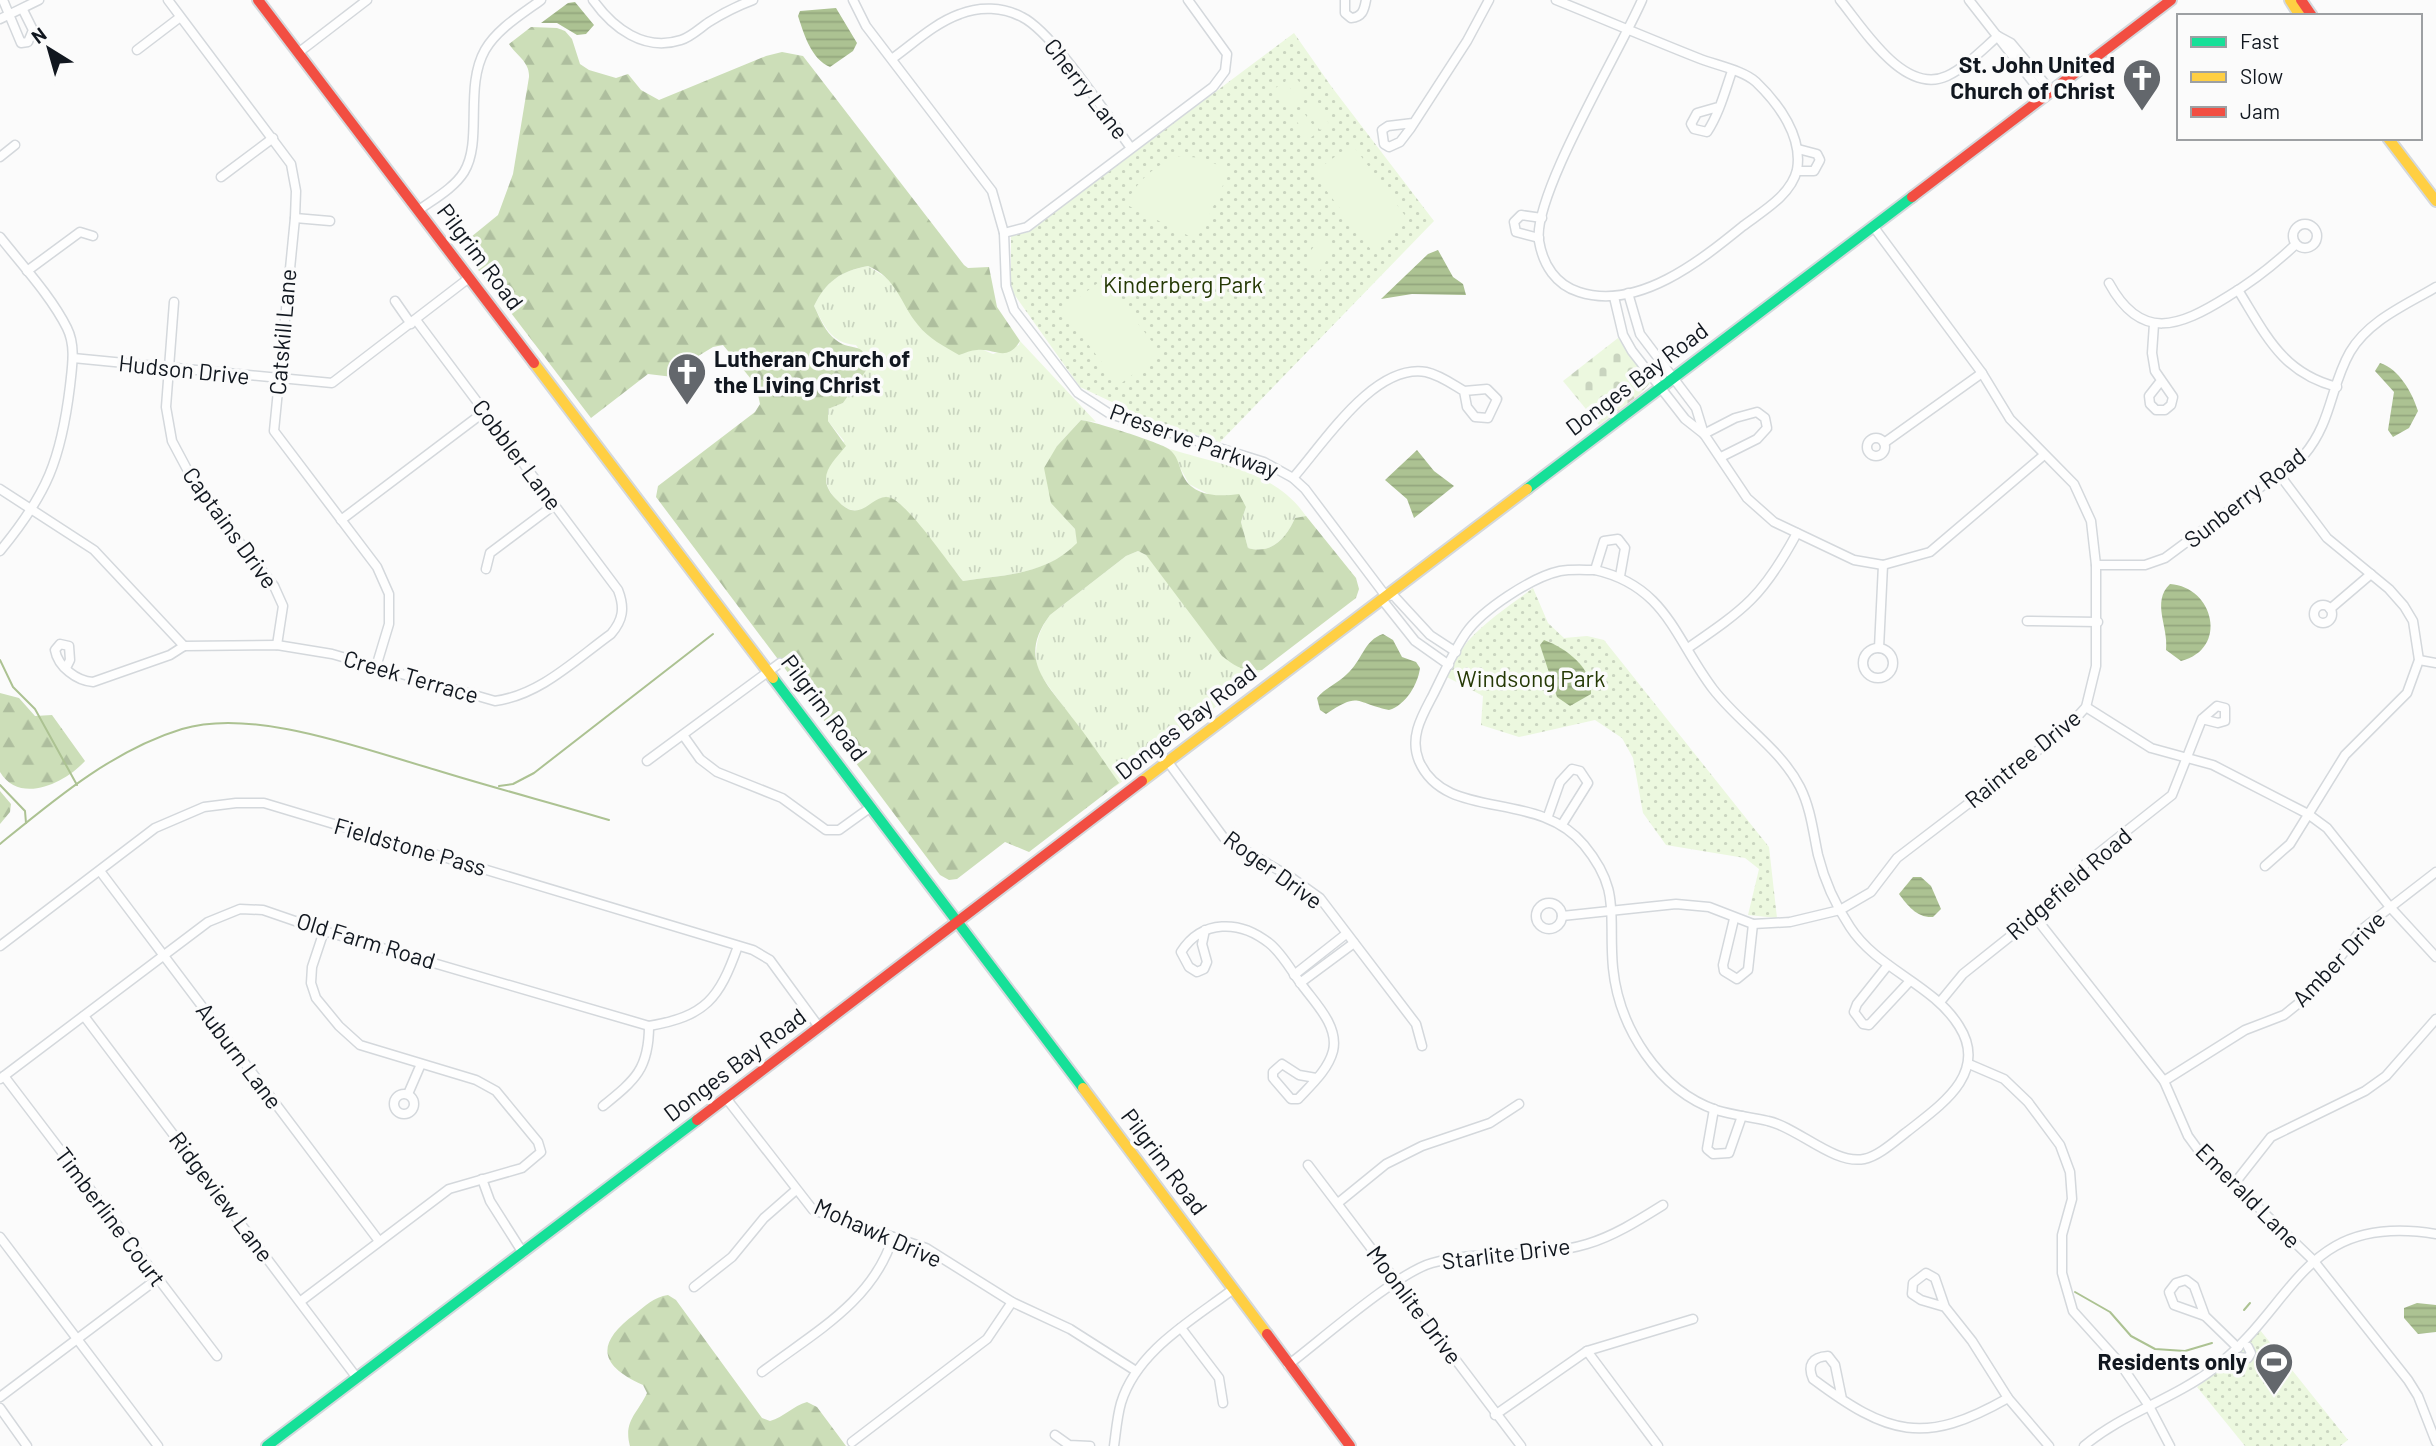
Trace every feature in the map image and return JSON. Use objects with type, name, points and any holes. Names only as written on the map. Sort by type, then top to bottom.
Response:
[{"type":"street","points":[[3,0],[4,18],[21,43],[28,42],[33,30],[23,9]]},
{"type":"street","points":[[4,18],[40,0]]},
{"type":"street","name":"Catskill Lane","points":[[168,0],[291,164],[296,191],[295,218],[274,431],[377,567],[389,594],[390,624],[376,667]]},
{"type":"street","name":"Pilgrim Road","points":[[258,0],[769,671],[1350,1446]]},
{"type":"street","points":[[298,52],[367,0]]},
{"type":"street","points":[[419,210],[458,180],[466,170],[470,157],[474,82],[485,48],[501,30],[541,0]]},
{"type":"street","points":[[593,0],[606,18],[631,37],[657,43],[682,40],[729,10],[753,0]]},
{"type":"street","name":"Preserve Parkway","points":[[853,0],[866,26],[992,191],[1004,233],[1006,286],[1014,310],[1078,393],[1110,414],[1264,462],[1293,478],[1305,489],[1385,595]]},
{"type":"street","points":[[1004,233],[1027,227],[1213,87],[1225,71],[1227,54],[1188,0]]},
{"type":"street","points":[[1345,0],[1345,13],[1351,18],[1358,17],[1364,11],[1366,0]]},
{"type":"street","points":[[1413,124],[1467,41],[1489,0]]},
{"type":"street","points":[[1556,0],[1629,30],[1732,71],[1755,81],[1784,118],[1798,149],[1797,171],[1783,195],[1704,257],[1658,283],[1614,298],[1590,296],[1565,288],[1545,264],[1539,238],[1545,202],[1563,159],[1629,30],[1643,0]]},
{"type":"street","points":[[1840,0],[1895,67],[1917,78],[1945,77],[1998,36]]},
{"type":"street","points":[[1969,0],[2008,53],[2047,93]]},
{"type":"street","name":"Donges Bay Road","points":[[2130,30],[2161,0]]},
{"type":"street","name":"Donges Bay Road","points":[[267,1446],[2171,0]]},
{"type":"street","name":"Cherry Lane","points":[[893,58],[939,23],[962,13],[990,8],[1023,17],[1047,36],[1131,148]]},
{"type":"street","points":[[136,50],[179,18]]},
{"type":"street","points":[[1718,107],[1732,71]]},
{"type":"street","points":[[221,177],[273,138]]},
{"type":"street","points":[[2390,140],[2436,201]]},
{"type":"street","points":[[0,157],[15,145]]},
{"type":"street","points":[[1797,171],[1814,171],[1821,160],[1817,154],[1798,149]]},
{"type":"street","points":[[1539,238],[1516,232],[1514,222],[1521,215],[1542,218]]},
{"type":"street","points":[[295,218],[330,221]]},
{"type":"street","name":"Raintree Drive","points":[[1562,916],[1675,904],[1709,907],[1734,919],[1753,924],[1790,922],[1840,910],[1871,892],[1897,858],[2066,729],[2087,707],[2096,666],[2098,622],[2091,521],[2074,484],[2010,419],[1982,373],[1873,226]]},
{"type":"street","points":[[26,271],[80,232],[93,236]]},
{"type":"street","points":[[0,237],[67,327],[73,358],[60,452],[49,481],[32,511],[0,551]]},
{"type":"street","points":[[2109,284],[2121,305],[2141,319],[2154,324],[2182,323],[2238,290],[2296,244]]},
{"type":"street","name":"Hudson Drive","points":[[73,358],[332,383],[469,278]]},
{"type":"street","name":"Sunberry Road","points":[[2096,565],[2146,565],[2165,558],[2304,455],[2317,440],[2351,351],[2367,331],[2436,287]]},
{"type":"street","points":[[2238,290],[2282,356],[2298,373],[2337,387]]},
{"type":"street","points":[[1628,293],[1640,334],[1696,408],[1704,434]]},
{"type":"street","points":[[1614,298],[1623,335],[1685,419],[1704,434],[1741,490],[1759,511],[1797,533],[1854,560],[1883,565],[1930,552],[2044,455]]},
{"type":"street","name":"Cobbler Lane","points":[[395,301],[484,411],[618,590]]},
{"type":"street","name":"Captains Drive","points":[[174,302],[166,407],[172,441],[197,488],[274,586],[283,606],[277,645]]},
{"type":"street","points":[[2154,324],[2152,353],[2160,382]]},
{"type":"street","points":[[1293,478],[1370,391],[1386,378],[1401,373],[1428,372],[1465,391],[1487,389],[1497,399],[1494,411],[1488,418],[1475,417],[1467,407],[1465,391]]},
{"type":"street","points":[[1884,443],[1982,373]]},
{"type":"street","points":[[341,520],[484,411]]},
{"type":"street","points":[[1704,434],[1747,414],[1758,412],[1765,418],[1767,428],[1757,439],[1721,457]]},
{"type":"street","points":[[2266,866],[2290,844],[2345,755],[2407,694],[2419,660],[2413,621],[2389,589],[2327,538],[2279,474]]},
{"type":"street","points":[[0,489],[94,550],[184,646],[170,655],[93,682],[83,682],[66,668]]},
{"type":"street","points":[[486,569],[490,553],[554,505]]},
{"type":"street","points":[[1688,648],[1757,597],[1774,575],[1797,533]]},
{"type":"street","points":[[1595,570],[1599,548],[1604,541],[1612,538],[1622,543],[1625,548],[1620,576]]},
{"type":"street","points":[[1879,648],[1883,565]]},
{"type":"street","points":[[1595,570],[1620,576],[1649,596],[1671,619],[1700,672],[1728,709],[1776,753],[1800,786],[1813,822],[1819,860],[1853,933],[1909,982],[1940,1002],[1962,1030],[1969,1064],[1955,1092],[1890,1145],[1864,1159],[1842,1157],[1777,1123],[1714,1109],[1680,1090],[1651,1064],[1632,1033],[1613,970],[1614,911],[1606,878],[1584,845],[1563,823],[1548,816],[1459,798],[1434,783],[1420,763],[1414,741],[1421,718],[1467,632],[1480,618],[1524,586],[1560,571],[1595,570]]},
{"type":"street","points":[[2330,609],[2371,574]]},
{"type":"street","name":"Creek Terrace","points":[[184,646],[277,645],[332,654],[495,701],[518,698],[611,634],[620,624],[624,610],[618,590]]},
{"type":"street","points":[[1449,664],[1416,641],[1384,603],[1385,595],[1394,596],[1430,635],[1456,652]]},
{"type":"street","points":[[2027,621],[2098,622]]},
{"type":"street","points":[[2419,660],[2436,663]]},
{"type":"street","points":[[647,761],[780,663]]},
{"type":"street","points":[[2087,707],[2151,748],[2213,765],[2308,814],[2335,837],[2390,907],[2436,957]]},
{"type":"street","name":"Ridgefield Road","points":[[1940,1002],[1963,974],[2062,895],[2086,863],[2172,795],[2202,719]]},
{"type":"street","points":[[683,735],[700,759],[717,772],[782,798],[825,830],[839,830],[871,807]]},
{"type":"street","name":"Roger Drive","points":[[1168,762],[1224,838],[1292,878],[1320,898],[1416,1024],[1422,1046]]},
{"type":"street","points":[[1548,816],[1565,774],[1573,769],[1580,771],[1588,783],[1563,823]]},
{"type":"street","name":"Fieldstone Pass","points":[[0,946],[156,828],[177,816],[204,807],[264,803],[753,950],[770,960],[819,1027]]},
{"type":"street","name":"Auburn Lane","points":[[100,870],[379,1241]]},
{"type":"street","name":"Amber Drive","points":[[2164,1080],[2245,1030],[2284,1015],[2314,991],[2361,930],[2436,872]]},
{"type":"street","name":"Old Farm Road","points":[[2,1078],[208,922],[240,909],[263,910],[324,931],[649,1026],[682,1020],[717,994],[738,946]]},
{"type":"street","name":"Emerald Lane","points":[[2035,917],[2164,1080],[2188,1136],[2207,1162],[2234,1184],[2313,1260],[2408,1380],[2418,1396],[2436,1442]]},
{"type":"street","points":[[1734,919],[1723,965],[1724,971],[1737,979],[1748,970],[1753,924]]},
{"type":"street","points":[[1205,930],[1202,944],[1207,962],[1204,969],[1197,972],[1189,967],[1181,953],[1205,930],[1221,924],[1236,925],[1270,943],[1330,1023],[1334,1050],[1317,1078],[1298,1099],[1291,1099],[1273,1078],[1276,1066],[1282,1064],[1300,1075],[1317,1078]]},
{"type":"street","points":[[300,1301],[449,1189],[522,1168],[541,1152],[538,1142],[496,1091],[476,1080],[360,1045],[339,1026],[316,998],[311,983],[312,967],[324,931]]},
{"type":"street","points":[[1294,975],[1346,934]]},
{"type":"street","points":[[1300,984],[1354,943]]},
{"type":"street","points":[[1888,965],[1857,1004],[1854,1012],[1863,1024],[1870,1025],[1878,1019],[1909,982]]},
{"type":"street","name":"Ridgeview Lane","points":[[84,1016],[357,1378]]},
{"type":"street","points":[[2234,1184],[2271,1137],[2347,1102],[2375,1084],[2402,1059],[2436,1019]]},
{"type":"street","points":[[603,1106],[632,1083],[645,1064],[649,1026]]},
{"type":"street","points":[[1969,1064],[2004,1079],[2028,1102],[2060,1146],[2070,1172],[2072,1199],[2062,1235],[2062,1273],[2073,1311],[2119,1362],[2149,1406],[2170,1446]]},
{"type":"street","points":[[408,1094],[421,1065]]},
{"type":"street","name":"Timberline Court","points":[[2,1078],[217,1356]]},
{"type":"street","name":"Mohawk Drive","points":[[726,1098],[813,1210],[926,1248],[1012,1302],[1070,1329],[1136,1371]]},
{"type":"street","points":[[1338,1203],[1386,1164],[1422,1146],[1490,1122],[1519,1104]]},
{"type":"street","points":[[1714,1109],[1707,1142],[1707,1149],[1713,1154],[1728,1153],[1742,1116]]},
{"type":"street","name":"Moonlite Drive","points":[[1308,1165],[1521,1446]]},
{"type":"street","points":[[482,1179],[490,1201],[523,1253]]},
{"type":"street","points":[[694,1287],[732,1257],[764,1218],[796,1190]]},
{"type":"street","name":"Starlite Drive","points":[[1288,1365],[1398,1282],[1430,1263],[1473,1255],[1586,1244],[1630,1225],[1663,1205]]},
{"type":"street","points":[[2084,1446],[2103,1430],[2238,1353],[2313,1260],[2353,1237],[2410,1230],[2436,1234]]},
{"type":"street","points":[[0,1237],[158,1446]]},
{"type":"street","points":[[762,1372],[861,1297],[886,1260],[893,1237]]},
{"type":"street","points":[[1945,1307],[1921,1300],[1912,1294],[1913,1283],[1926,1273],[1935,1278],[1945,1307],[1972,1341],[2008,1398],[2049,1446]]},
{"type":"street","points":[[0,1397],[157,1279]]},
{"type":"street","points":[[2205,1316],[2174,1305],[2169,1292],[2176,1283],[2186,1280],[2194,1286],[2205,1316],[2238,1353],[2248,1358],[2251,1353],[2248,1347]]},
{"type":"street","points":[[1115,1446],[1120,1405],[1136,1371],[1181,1328],[1232,1290]]},
{"type":"street","points":[[852,1442],[987,1339],[1012,1302]]},
{"type":"street","points":[[1496,1415],[1587,1351],[1693,1320]]},
{"type":"street","points":[[1181,1328],[1219,1378],[1223,1404]]},
{"type":"street","points":[[1587,1351],[1658,1446]]},
{"type":"street","points":[[1842,1399],[1835,1366],[1828,1356],[1819,1357],[1811,1363],[1809,1369],[1813,1379],[1866,1418],[1913,1434],[1945,1431],[1969,1423],[2008,1398]]},
{"type":"street","points":[[0,1408],[27,1446]]},
{"type":"street","points":[[1055,1435],[1069,1445],[1090,1446]]},
{"type":"green space","points":[[531,27],[565,31],[572,39],[580,64],[589,70],[616,78],[628,74],[641,90],[659,100],[766,56],[782,52],[803,56],[964,265],[968,268],[989,267],[997,307],[1020,341],[1015,348],[1005,353],[977,350],[959,355],[937,342],[918,325],[886,277],[868,266],[849,271],[835,279],[814,306],[829,333],[842,344],[860,349],[870,365],[843,403],[828,409],[828,421],[846,446],[828,470],[826,483],[834,497],[844,506],[851,510],[862,509],[886,497],[899,503],[963,581],[1038,568],[1065,554],[1077,543],[1075,529],[1051,503],[1044,468],[1057,446],[1081,420],[1169,449],[1176,457],[1186,481],[1199,491],[1215,495],[1239,494],[1246,507],[1241,522],[1248,548],[1257,550],[1271,547],[1288,532],[1295,518],[1306,516],[1356,578],[1359,589],[1356,598],[1262,670],[1245,669],[1222,656],[1146,555],[1138,551],[1126,556],[1050,615],[1040,631],[1036,645],[1036,659],[1046,683],[1119,783],[1029,852],[1005,842],[957,879],[949,880],[940,875],[656,497],[658,486],[755,412],[760,404],[756,385],[723,345],[713,347],[690,361],[690,375],[673,377],[648,374],[591,418],[476,267],[480,256],[471,237],[498,215],[513,174],[529,77],[525,63],[509,44]]},
{"type":"green space","name":"Kinderberg Park","points":[[1294,33],[1434,221],[1220,442],[1163,426],[1080,387],[1011,290],[1011,236],[1028,232]]},
{"type":"green space","points":[[1294,75],[1308,94],[1299,101],[1285,81]]},
{"type":"green space","points":[[1282,83],[1296,103],[1287,109],[1273,90]]},
{"type":"green space","points":[[1315,104],[1329,123],[1320,130],[1306,111]]},
{"type":"green space","points":[[1304,113],[1318,132],[1309,139],[1295,119]]},
{"type":"green space","points":[[1352,144],[1409,221],[1372,251],[1313,173]]},
{"type":"green space","points":[[1180,156],[1201,158],[1230,170],[1201,233],[1189,236],[1125,204],[1148,174],[1163,163]]},
{"type":"green space","points":[[1320,237],[1335,248],[1319,272],[1304,261]]},
{"type":"green space","points":[[868,266],[893,282],[916,322],[993,354],[1019,345],[1020,341],[1096,422],[1081,420],[1057,446],[1051,502],[1075,529],[1078,543],[1066,554],[1024,572],[963,581],[929,538],[881,498],[867,508],[855,511],[843,505],[832,494],[826,481],[827,470],[844,441],[828,421],[828,409],[843,403],[870,365],[856,345],[840,341],[830,333],[814,306],[835,279]]},
{"type":"green space","points":[[1103,279],[1161,353],[1119,385],[1062,310]]},
{"type":"green space","points":[[1618,338],[1651,382],[1639,395],[1599,425],[1563,381]]},
{"type":"green space","points":[[1170,449],[1227,465],[1262,479],[1278,488],[1306,516],[1295,518],[1288,532],[1271,547],[1257,550],[1248,548],[1241,522],[1246,507],[1214,497],[1189,484]]},
{"type":"green space","points":[[1138,551],[1146,555],[1250,671],[1262,670],[1114,788],[1118,783],[1037,670],[1036,648],[1039,635],[1050,615],[1126,556]]},
{"type":"green space","name":"Windsong Park","points":[[1533,588],[1548,623],[1564,638],[1587,636],[1604,640],[1769,847],[1777,918],[1748,915],[1759,869],[1745,858],[1666,845],[1643,813],[1633,758],[1622,738],[1595,720],[1519,737],[1481,725],[1483,696],[1443,675],[1476,633]]},
{"type":"green space","points":[[0,693],[19,698],[35,716],[52,715],[85,761],[66,777],[42,787],[30,789],[9,782],[0,772]]},
{"type":"green space","points":[[0,791],[11,804],[10,812],[0,824]]},
{"type":"green space","points":[[668,1295],[676,1300],[762,1418],[770,1421],[807,1402],[817,1407],[846,1446],[630,1446],[628,1430],[647,1393],[643,1385],[617,1370],[610,1361],[609,1344],[613,1335],[635,1314],[654,1300]]},
{"type":"green space","points":[[2260,1330],[2348,1440],[2340,1446],[2245,1446],[2197,1387],[2235,1358]]},
{"type":"shaded area","points":[[575,2],[594,25],[586,34],[577,35],[557,23],[541,23],[568,3]]},
{"type":"shaded area","points":[[836,8],[857,43],[853,51],[830,67],[813,52],[798,16],[800,11]]},
{"type":"shaded area","points":[[1438,250],[1453,277],[1463,284],[1466,295],[1412,294],[1381,299],[1428,254]]},
{"type":"shaded area","points":[[2380,363],[2393,370],[2404,382],[2418,411],[2409,428],[2393,437],[2388,430],[2394,392],[2375,371]]},
{"type":"shaded area","points":[[1417,450],[1434,471],[1454,486],[1414,518],[1407,499],[1385,480]]},
{"type":"shaded area","points":[[2170,584],[2185,588],[2197,596],[2210,619],[2206,644],[2196,654],[2181,661],[2166,650],[2161,607],[2164,591]]},
{"type":"shaded area","points":[[1383,634],[1393,640],[1402,657],[1416,662],[1420,668],[1417,681],[1406,699],[1389,710],[1352,701],[1326,714],[1320,710],[1317,698],[1347,674],[1371,641]]},
{"type":"shaded area","points":[[1544,640],[1561,648],[1583,668],[1588,676],[1591,694],[1570,706],[1557,697],[1540,645]]},
{"type":"shaded area","points":[[1913,877],[1921,877],[1931,886],[1941,909],[1933,917],[1927,917],[1909,907],[1899,894]]},
{"type":"shaded area","points":[[2417,1303],[2436,1305],[2436,1332],[2418,1334],[2404,1318],[2404,1308]]},
{"type":"waterway","points":[[499,786],[513,784],[534,773],[713,634]]},
{"type":"waterway","points":[[0,660],[13,687],[35,709],[77,785]]},
{"type":"waterway","points":[[0,844],[64,793],[132,749],[182,729],[211,724],[242,723],[276,727],[344,742],[609,820]]},
{"type":"waterway","points":[[0,785],[25,811],[26,823]]},
{"type":"waterway","points":[[2075,1292],[2110,1312],[2131,1336],[2155,1349],[2185,1351],[2212,1343]]},
{"type":"waterway","points":[[2244,1310],[2250,1303]]},
{"type":"traffic: fast","points":[[1527,489],[1912,197]]},
{"type":"traffic: fast","points":[[773,678],[1083,1088]]},
{"type":"traffic: fast","points":[[267,1446],[697,1120]]},
{"type":"traffic: slow","points":[[2290,0],[2299,14]]},
{"type":"traffic: slow","points":[[2390,140],[2436,201]]},
{"type":"traffic: slow","points":[[534,363],[773,678]]},
{"type":"traffic: slow","points":[[1142,781],[1527,489]]},
{"type":"traffic: slow","points":[[1083,1088],[1267,1334]]},
{"type":"traffic: jam","points":[[258,0],[534,363]]},
{"type":"traffic: jam","points":[[1912,197],[2171,0]]},
{"type":"traffic: jam","points":[[2301,0],[2311,14]]},
{"type":"traffic: jam","points":[[697,1120],[1142,781]]},
{"type":"traffic: jam","points":[[1267,1334],[1350,1446]]},
{"type":"place","name":"St. John United Church of Christ","points":[[2142,112]]},
{"type":"place","name":"Lutheran Church of the Living Christ","points":[[687,406]]},
{"type":"place","name":"Residents only","points":[[2274,1396]]}]
